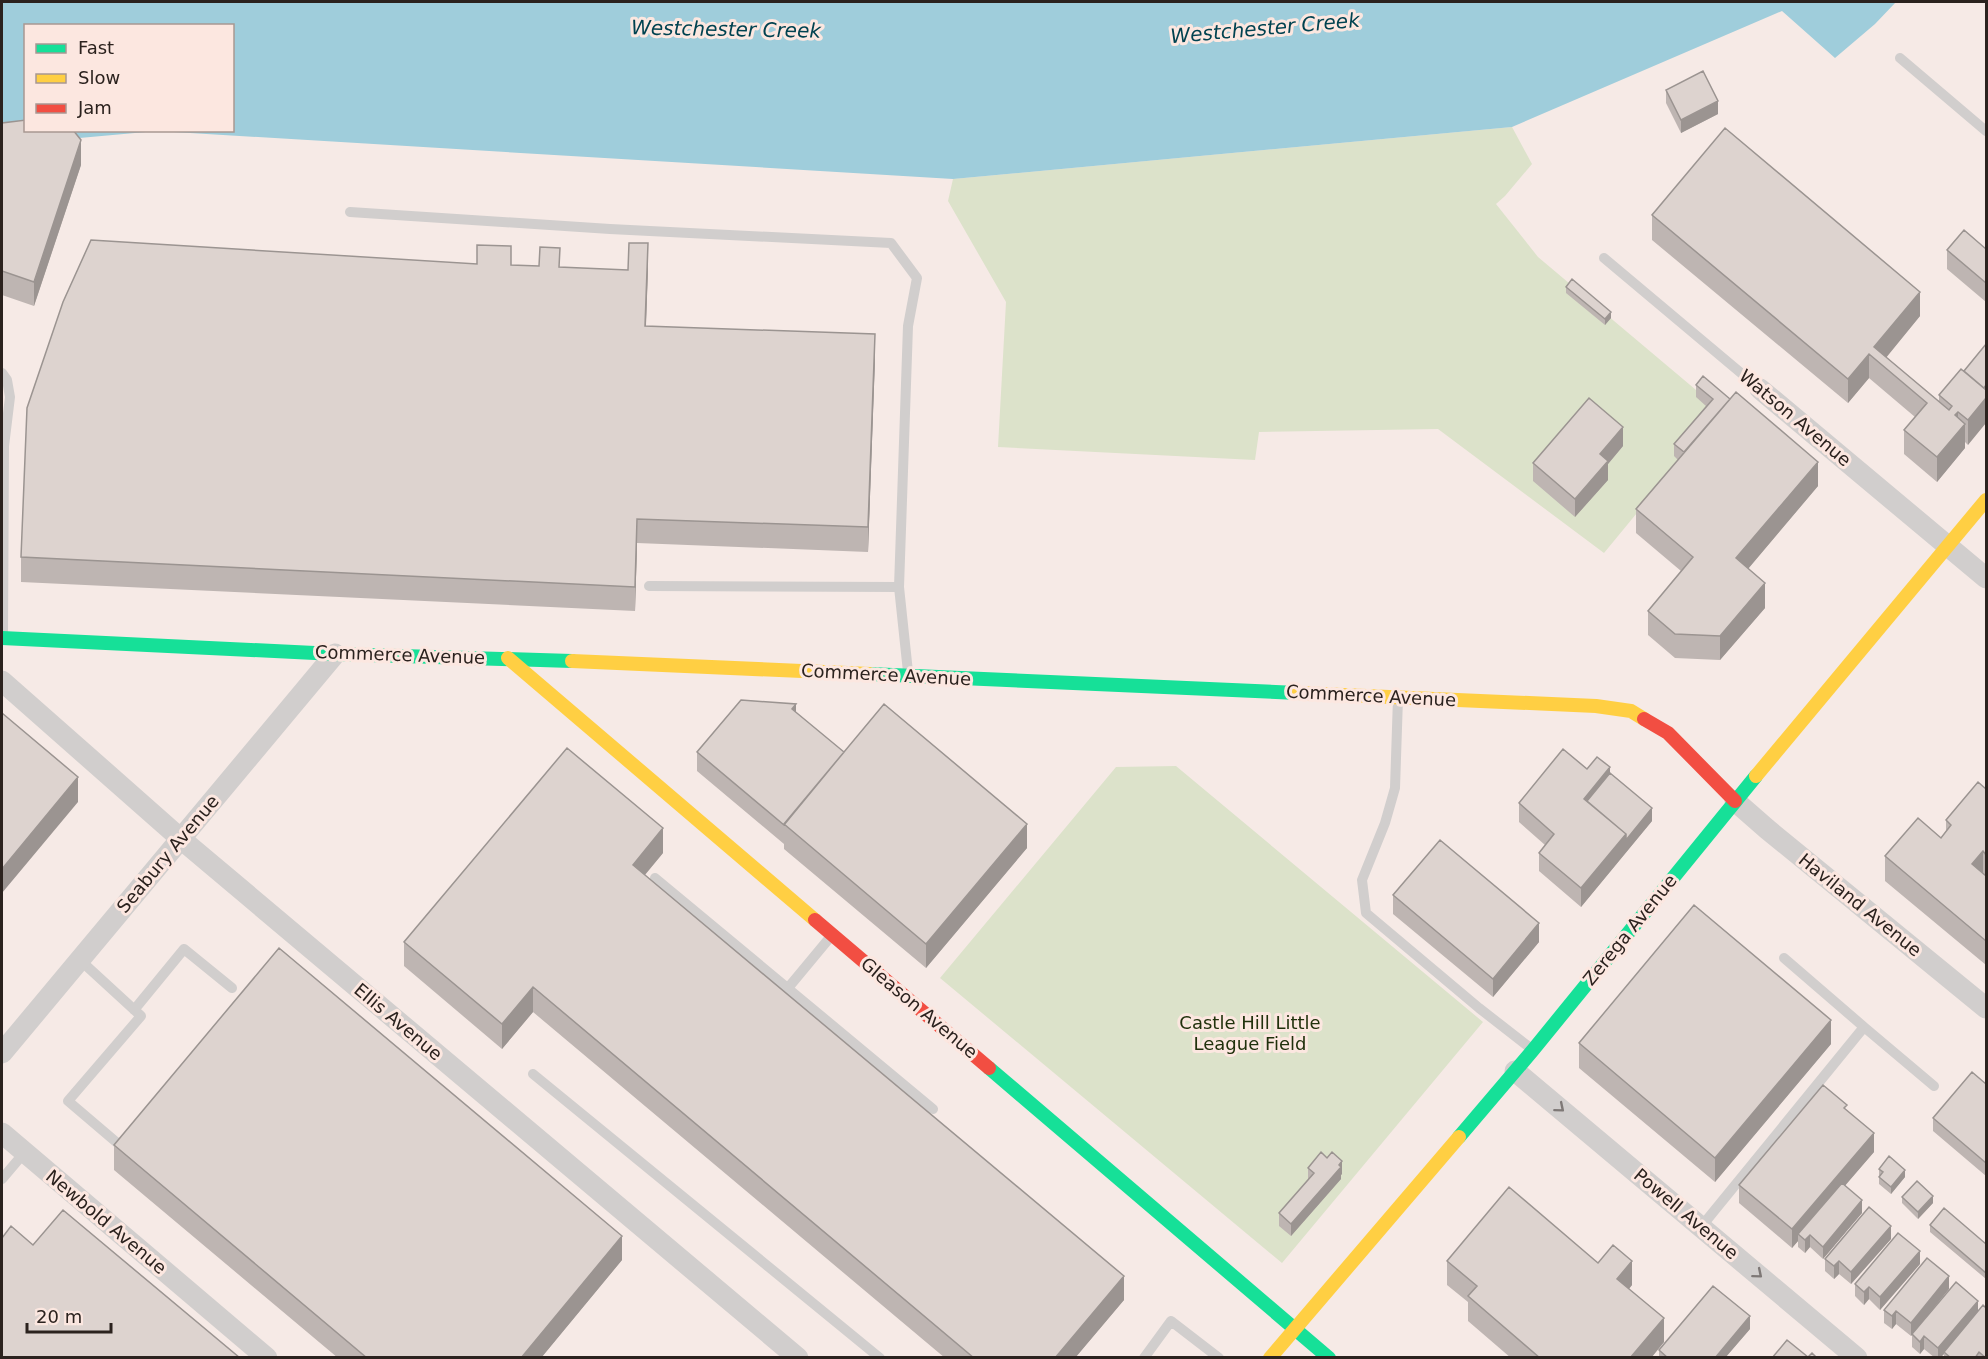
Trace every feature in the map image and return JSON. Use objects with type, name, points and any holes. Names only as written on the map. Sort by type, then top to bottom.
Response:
[{"type":"main road","name":"Zerega Avenue","points":[[1270,1358],[1533,1050],[1986,500]]},
{"type":"main road","name":"Commerce Avenue","points":[[2,638],[1596,706],[1631,711],[1668,733],[1736,801]]},
{"type":"main road","name":"Gleason Avenue","points":[[508,658],[1329,1358]]},
{"type":"street","name":"Watson Avenue","points":[[1760,389],[1986,578]]},
{"type":"street","name":"Seabury Avenue","points":[[2,1053],[335,654]]},
{"type":"street","name":"Ellis Avenue","points":[[2,681],[181,839],[798,1358]]},
{"type":"street","name":"Haviland Avenue","points":[[1736,801],[1986,1008]]},
{"type":"street","name":"Powell Avenue","points":[[1515,1071],[1857,1358]]},
{"type":"street","name":"Newbold Avenue","points":[[2,1133],[267,1358]]},
{"type":"lane","points":[[1900,58],[1986,131]]},
{"type":"lane","points":[[350,212],[609,229],[891,243],[917,278],[908,326],[899,587],[908,676]]},
{"type":"lane","name":"Watson Avenue","points":[[1604,258],[1760,389]]},
{"type":"lane","points":[[2,373],[7,380],[10,397],[4,446],[2,638]]},
{"type":"lane","points":[[649,586],[899,587]]},
{"type":"lane","points":[[1398,697],[1395,788],[1385,823],[1362,880],[1366,913],[1533,1050]]},
{"type":"lane","points":[[656,878],[933,1109]]},
{"type":"lane","points":[[788,988],[833,934]]},
{"type":"lane","points":[[134,1010],[184,949],[232,988]]},
{"type":"lane","points":[[1784,958],[1934,1086]]},
{"type":"lane","points":[[80,960],[141,1016],[68,1101],[122,1147]]},
{"type":"lane","points":[[1701,1227],[1864,1027]]},
{"type":"lane","points":[[534,1074],[880,1358]]},
{"type":"lane","points":[[2,1179],[24,1153]]},
{"type":"lane","points":[[1144,1358],[1171,1321],[1219,1358]]},
{"type":"green space","points":[[1512,127],[1532,164],[1496,204],[1538,257],[1721,411],[1604,553],[1438,429],[1259,432],[1255,460],[998,447],[1006,302],[948,201],[953,179]]},
{"type":"green space","name":"Castle Hill Little League Field","points":[[1176,766],[1483,1022],[1282,1263],[940,978],[1116,767]]},
{"type":"water","name":"Westchester Creek","points":[[2,2],[1896,2],[1875,24],[1835,58],[1782,11],[1512,127],[953,179],[174,132],[234,132],[234,24],[24,24],[24,132],[146,132],[2,145]]},
{"type":"building","points":[[1703,71],[1718,101],[1681,120],[1666,90]]},
{"type":"building","points":[[24,120],[24,132],[75,132],[81,140],[34,282],[2,271],[2,123]]},
{"type":"building","points":[[1725,128],[1920,292],[1874,347],[1949,410],[1952,406],[1939,395],[1961,369],[1986,390],[1986,398],[1968,420],[1958,412],[1955,415],[1965,424],[1937,457],[1904,430],[1927,403],[1869,354],[1848,379],[1652,215]]},
{"type":"building","points":[[1964,230],[1986,249],[1986,283],[1947,250]]},
{"type":"building","points":[[91,240],[477,264],[477,245],[511,246],[511,265],[539,266],[540,247],[560,248],[559,267],[628,270],[629,243],[648,243],[645,326],[875,334],[868,527],[637,519],[635,587],[21,557],[27,408],[63,302]]},
{"type":"building","points":[[1572,279],[1611,312],[1605,319],[1566,287]]},
{"type":"building","points":[[1986,344],[1986,385],[1984,388],[1964,371]]},
{"type":"building","points":[[1703,376],[1730,399],[1684,452],[1674,444],[1713,399],[1696,385]]},
{"type":"building","points":[[1736,392],[1818,462],[1736,558],[1765,583],[1720,636],[1675,634],[1648,611],[1693,557],[1636,509]]},
{"type":"building","points":[[1589,398],[1623,427],[1600,454],[1608,461],[1575,499],[1533,463]]},
{"type":"building","points":[[741,700],[796,704],[792,709],[844,752],[784,825],[697,752]]},
{"type":"building","points":[[884,704],[1027,824],[926,944],[784,824]]},
{"type":"building","points":[[2,713],[78,777],[2,869]]},
{"type":"building","points":[[567,748],[663,828],[633,865],[1124,1276],[1055,1358],[974,1358],[533,987],[502,1024],[404,942]]},
{"type":"building","points":[[1563,749],[1587,769],[1597,757],[1610,767],[1584,799],[1626,834],[1581,888],[1539,853],[1554,834],[1519,803]]},
{"type":"building","points":[[1610,773],[1652,808],[1626,840],[1626,834],[1587,801]]},
{"type":"building","points":[[1978,782],[1986,789],[1986,855],[1983,851],[1972,864],[1986,876],[1986,941],[1885,856],[1918,818],[1941,838],[1951,825],[1946,820]]},
{"type":"building","points":[[1440,840],[1539,923],[1493,979],[1393,895]]},
{"type":"building","points":[[1694,905],[1831,1020],[1715,1158],[1579,1043]]},
{"type":"building","points":[[279,948],[622,1236],[521,1358],[367,1358],[114,1145]]},
{"type":"building","points":[[1972,1072],[1986,1084],[1986,1163],[1933,1118]]},
{"type":"building","points":[[1823,1085],[1847,1105],[1844,1108],[1874,1133],[1792,1229],[1739,1185]]},
{"type":"building","points":[[1321,1152],[1327,1158],[1332,1152],[1342,1161],[1339,1165],[1341,1167],[1291,1224],[1279,1213],[1314,1173],[1308,1168]]},
{"type":"building","points":[[1889,1156],[1905,1170],[1891,1187],[1879,1177],[1883,1172],[1879,1169]]},
{"type":"building","points":[[1917,1181],[1933,1196],[1918,1212],[1902,1197]]},
{"type":"building","points":[[1842,1183],[1862,1200],[1823,1247],[1810,1235],[1805,1240],[1798,1234]]},
{"type":"building","points":[[1509,1187],[1598,1263],[1613,1245],[1632,1261],[1617,1279],[1664,1318],[1630,1358],[1540,1358],[1468,1296],[1477,1286],[1447,1261]]},
{"type":"building","points":[[1869,1207],[1891,1226],[1851,1272],[1839,1261],[1834,1266],[1825,1259]]},
{"type":"building","points":[[1944,1208],[1986,1244],[1986,1273],[1930,1225]]},
{"type":"building","points":[[63,1210],[240,1358],[2,1358],[2,1238],[11,1226],[33,1245]]},
{"type":"building","points":[[1898,1233],[1920,1251],[1880,1297],[1869,1287],[1864,1292],[1855,1284]]},
{"type":"building","points":[[1927,1258],[1949,1276],[1911,1323],[1896,1311],[1892,1316],[1884,1310]]},
{"type":"building","points":[[1956,1282],[1978,1301],[1938,1348],[1924,1336],[1920,1342],[1912,1334]]},
{"type":"building","points":[[1713,1286],[1750,1316],[1715,1358],[1668,1358],[1659,1350]]},
{"type":"building","points":[[1983,1305],[1986,1308],[1986,1358],[1979,1352],[1975,1358],[1951,1358],[1944,1352]]},
{"type":"building","points":[[1787,1340],[1808,1357],[1812,1353],[1817,1358],[1772,1358]]},
{"type":"traffic: fast","points":[[2,638],[335,654],[572,661]]},
{"type":"traffic: fast","points":[[870,674],[1298,693]]},
{"type":"traffic: fast","points":[[1459,1137],[1533,1050],[1756,776]]},
{"type":"traffic: fast","points":[[989,1068],[1329,1358]]},
{"type":"traffic: slow","points":[[1756,776],[1986,500]]},
{"type":"traffic: slow","points":[[508,658],[815,920]]},
{"type":"traffic: slow","points":[[572,661],[870,674]]},
{"type":"traffic: slow","points":[[1298,693],[1596,706],[1631,711],[1644,719]]},
{"type":"traffic: slow","points":[[1270,1358],[1459,1137]]},
{"type":"traffic: jam","points":[[1644,719],[1668,733],[1735,801]]},
{"type":"traffic: jam","points":[[815,920],[989,1068]]}]
